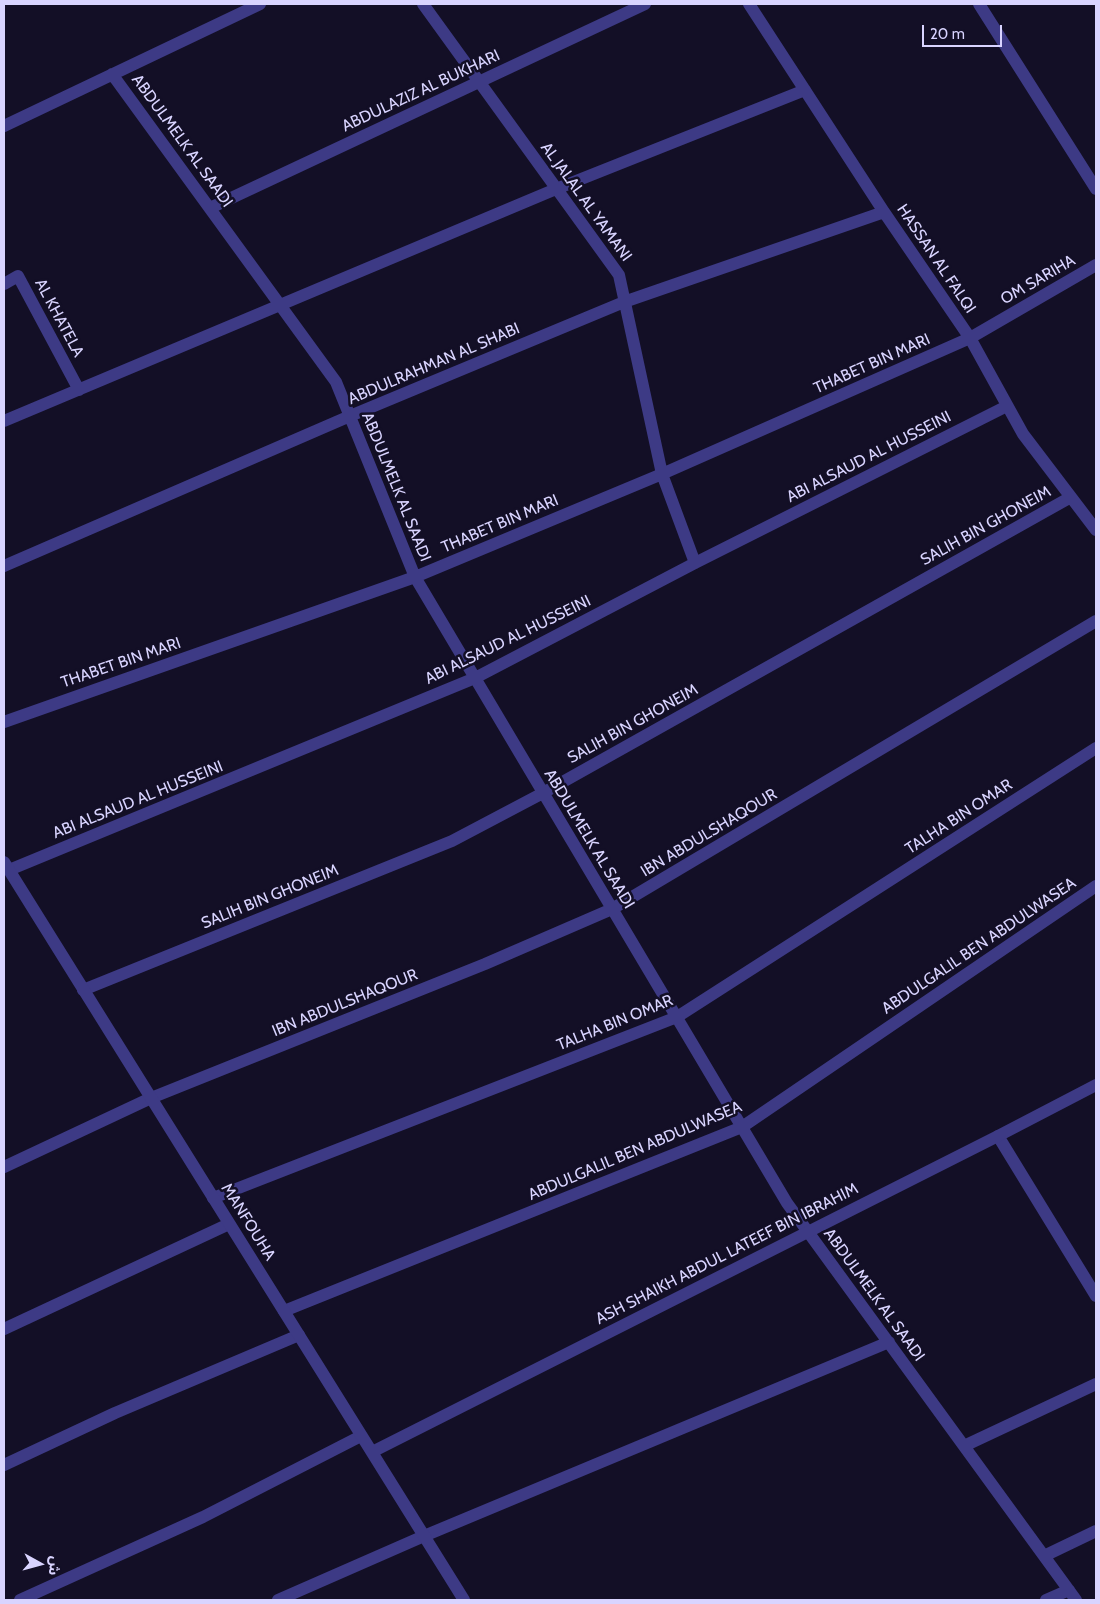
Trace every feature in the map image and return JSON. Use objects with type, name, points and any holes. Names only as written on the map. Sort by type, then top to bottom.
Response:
[{"type":"street","points":[[4,126],[112,74],[236,9],[260,4]]},
{"type":"street","name":"AL JALAL AL YAMANI","points":[[423,4],[619,275],[662,474],[695,563]]},
{"type":"street","name":"ABDULAZIZ AL BUKHARI","points":[[210,208],[645,4]]},
{"type":"street","name":"HASSAN AL FALQI","points":[[749,4],[884,212],[970,338],[1023,434],[1096,530]]},
{"type":"street","points":[[979,4],[1096,189]]},
{"type":"street","name":"ABDULMELK AL SAADI","points":[[112,74],[336,382],[415,577],[787,1203],[1072,1595]]},
{"type":"street","points":[[4,421],[556,189],[805,90]]},
{"type":"street","name":"ABDULRAHMAN AL SHABI","points":[[4,566],[350,416],[624,302],[884,212]]},
{"type":"street","name":"OM SARIHA","points":[[970,338],[1096,265]]},
{"type":"street","name":"AL KHATELA","points":[[4,284],[18,276],[79,390]]},
{"type":"street","name":"THABET BIN MARI","points":[[4,722],[415,577],[662,474],[970,338]]},
{"type":"street","name":"ABI ALSAUD AL HUSSEINI","points":[[6,866],[475,678],[695,563],[1007,406]]},
{"type":"street","name":"SALIH BIN GHONEIM","points":[[83,990],[452,841],[543,793],[1071,497]]},
{"type":"street","name":"IBN ABDULSHAQOUR","points":[[4,1167],[151,1098],[485,964],[612,909],[1096,621]]},
{"type":"street","name":"TALHA BIN OMAR","points":[[214,1198],[677,1018],[1096,748]]},
{"type":"street","name":"MANFOUHA","points":[[6,866],[464,1600]]},
{"type":"street","name":"ABDULGALIL BEN ABDULWASEA","points":[[284,1311],[742,1127],[1096,886]]},
{"type":"street","name":"ASH SHAIKH ABDUL LATEEF BIN IBRAHIM","points":[[372,1452],[1096,1085]]},
{"type":"street","points":[[998,1136],[1096,1296]]},
{"type":"street","points":[[4,1329],[229,1224]]},
{"type":"street","points":[[4,1465],[115,1412],[299,1335]]},
{"type":"street","points":[[278,1600],[424,1536],[888,1342]]},
{"type":"street","points":[[964,1446],[1096,1384]]},
{"type":"street","points":[[20,1600],[203,1517],[361,1436]]},
{"type":"street","points":[[1044,1556],[1096,1531]]},
{"type":"street","points":[[1046,1600],[1072,1595]]}]
